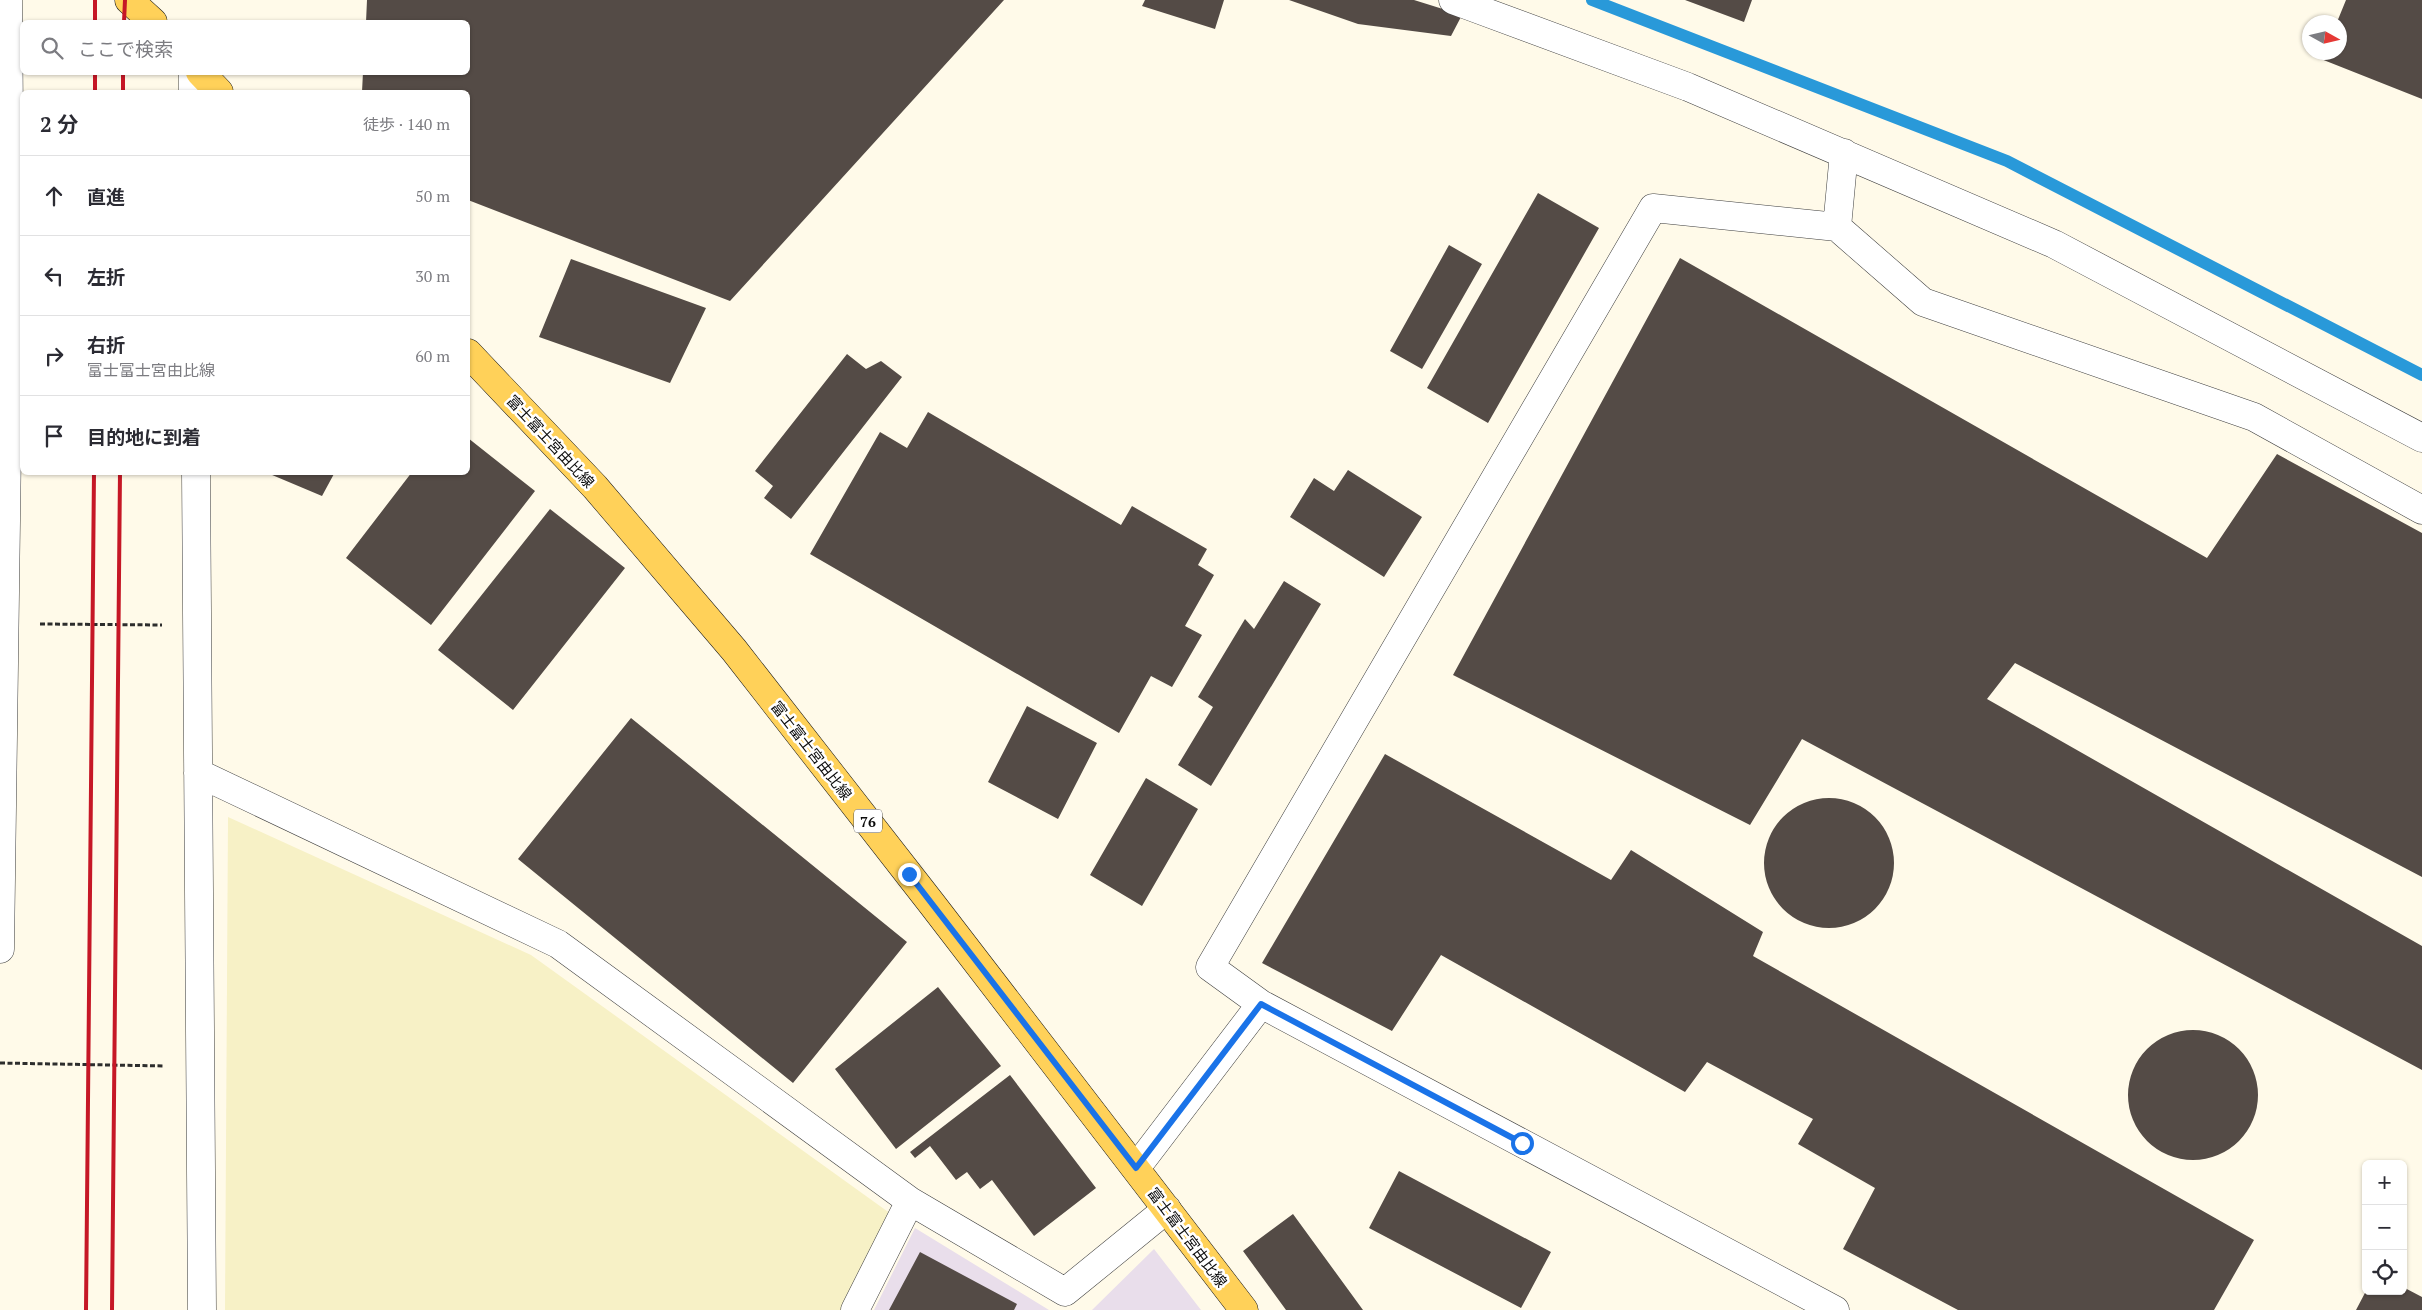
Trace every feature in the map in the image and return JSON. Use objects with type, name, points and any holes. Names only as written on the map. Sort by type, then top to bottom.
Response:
[{"type":"main road","points":[[129,0],[151,20]]},
{"type":"main road","points":[[203,75],[218,90]]},
{"type":"main road","name":"富士富士宮由比線","points":[[470,355],[595,487],[734,650],[1244,1310]]},
{"type":"street","points":[[0,949],[5,623],[5,235],[8,0]]},
{"type":"street","points":[[1454,0],[1688,86],[2054,244],[2422,438]]},
{"type":"street","points":[[193,75],[193,90]]},
{"type":"street","points":[[1837,227],[1844,153]]},
{"type":"street","points":[[1835,1310],[1261,1004],[1210,967],[1653,208],[1837,227],[1923,302],[2254,417],[2422,510]]},
{"type":"street","points":[[196,475],[202,1310]]},
{"type":"street","points":[[198,773],[558,944],[910,1201],[1065,1292],[1167,1209]]},
{"type":"street","points":[[1136,1168],[1261,1004]]},
{"type":"street","points":[[855,1310],[910,1201]]},
{"type":"path","points":[[5,623],[197,626]]},
{"type":"path","points":[[0,1063],[200,1066]]},
{"type":"shaded area","points":[[228,817],[531,955],[898,1219],[850,1310],[225,1310]]},
{"type":"shaded area","points":[[915,1228],[1049,1310],[874,1310]]},
{"type":"shaded area","points":[[1154,1249],[1201,1310],[1092,1310]]},
{"type":"building","points":[[367,0],[1004,0],[730,301],[470,201],[470,90],[362,90],[363,75],[470,75],[470,20],[366,20]]},
{"type":"building","points":[[1145,0],[1224,0],[1215,29],[1142,6]]},
{"type":"building","points":[[1289,0],[1414,0],[1462,15],[1451,36],[1358,24]]},
{"type":"building","points":[[1685,0],[1752,0],[1744,22]]},
{"type":"building","points":[[2346,0],[2422,0],[2422,99],[2324,60],[2347,60],[2347,15],[2340,15]]},
{"type":"building","points":[[1538,193],[1599,228],[1488,423],[1427,388]]},
{"type":"building","points":[[1449,245],[1482,264],[1422,369],[1390,351]]},
{"type":"building","points":[[1680,258],[2207,558],[2277,454],[2422,533],[2422,877],[2015,663],[1987,699],[2422,946],[2422,1070],[1802,739],[1750,825],[1453,675]]},
{"type":"building","points":[[571,259],[706,308],[670,383],[539,337]]},
{"type":"building","points":[[847,354],[866,369],[881,361],[902,377],[791,519],[764,498],[773,486],[755,471]]},
{"type":"building","points":[[928,412],[1121,525],[1132,506],[1207,549],[1198,565],[1214,575],[1185,626],[1202,635],[1172,687],[1151,676],[1119,733],[810,554],[880,432],[907,448]]},
{"type":"building","points":[[470,440],[535,491],[431,625],[346,558],[410,475],[470,475]]},
{"type":"building","points":[[1348,470],[1422,517],[1384,577],[1290,517],[1314,478],[1334,491]]},
{"type":"building","points":[[272,475],[333,475],[322,496]]},
{"type":"building","points":[[550,509],[625,568],[513,710],[438,650]]},
{"type":"building","points":[[1284,581],[1321,604],[1211,786],[1178,765],[1213,707],[1198,697],[1245,619],[1254,629]]},
{"type":"building","points":[[1027,706],[1097,743],[1058,819],[988,782]]},
{"type":"building","points":[[631,718],[907,942],[793,1083],[518,859]]},
{"type":"building","points":[[1385,754],[1611,880],[1631,850],[1763,932],[1753,956],[2254,1240],[2214,1310],[1958,1310],[1843,1249],[1875,1188],[1798,1144],[1813,1119],[1707,1062],[1685,1092],[1441,955],[1392,1031],[1262,963]]},
{"type":"building","points":[[1146,778],[1198,809],[1142,906],[1090,875]]},
{"type":"building","points":[[1829,798],[1854,803],[1875,817],[1889,838],[1894,863],[1889,888],[1875,909],[1854,923],[1829,928],[1804,923],[1783,909],[1769,888],[1764,863],[1769,838],[1783,817],[1804,803]]},
{"type":"building","points":[[938,987],[1001,1066],[896,1149],[835,1069]]},
{"type":"building","points":[[2193,1030],[2218,1035],[2239,1049],[2253,1070],[2258,1095],[2253,1120],[2239,1141],[2218,1155],[2193,1160],[2168,1155],[2147,1141],[2133,1120],[2128,1095],[2133,1070],[2147,1049],[2168,1035]]},
{"type":"building","points":[[1010,1075],[1096,1188],[1034,1236],[992,1180],[980,1189],[967,1172],[956,1180],[930,1146],[915,1158],[910,1152]]},
{"type":"building","points":[[1399,1171],[1551,1252],[1521,1308],[1369,1228]]},
{"type":"building","points":[[1293,1214],[1363,1310],[1286,1310],[1243,1251]]},
{"type":"building","points":[[920,1252],[1017,1304],[1014,1310],[889,1310]]},
{"type":"building","points":[[2407,1289],[2422,1297],[2422,1310],[2356,1310],[2364,1295],[2407,1295]]},
{"type":"waterway","points":[[1592,0],[2007,161],[2422,375]]},
{"type":"railway","points":[[95,0],[95,20]]},
{"type":"railway","points":[[124,20],[125,0]]},
{"type":"railway","points":[[95,75],[95,90]]},
{"type":"railway","points":[[123,75],[123,90]]},
{"type":"railway","points":[[86,1310],[94,475]]},
{"type":"railway","points":[[112,1310],[120,475]]},
{"type":"route","points":[[909,874],[1136,1168],[1261,1004],[1522,1143]]}]
